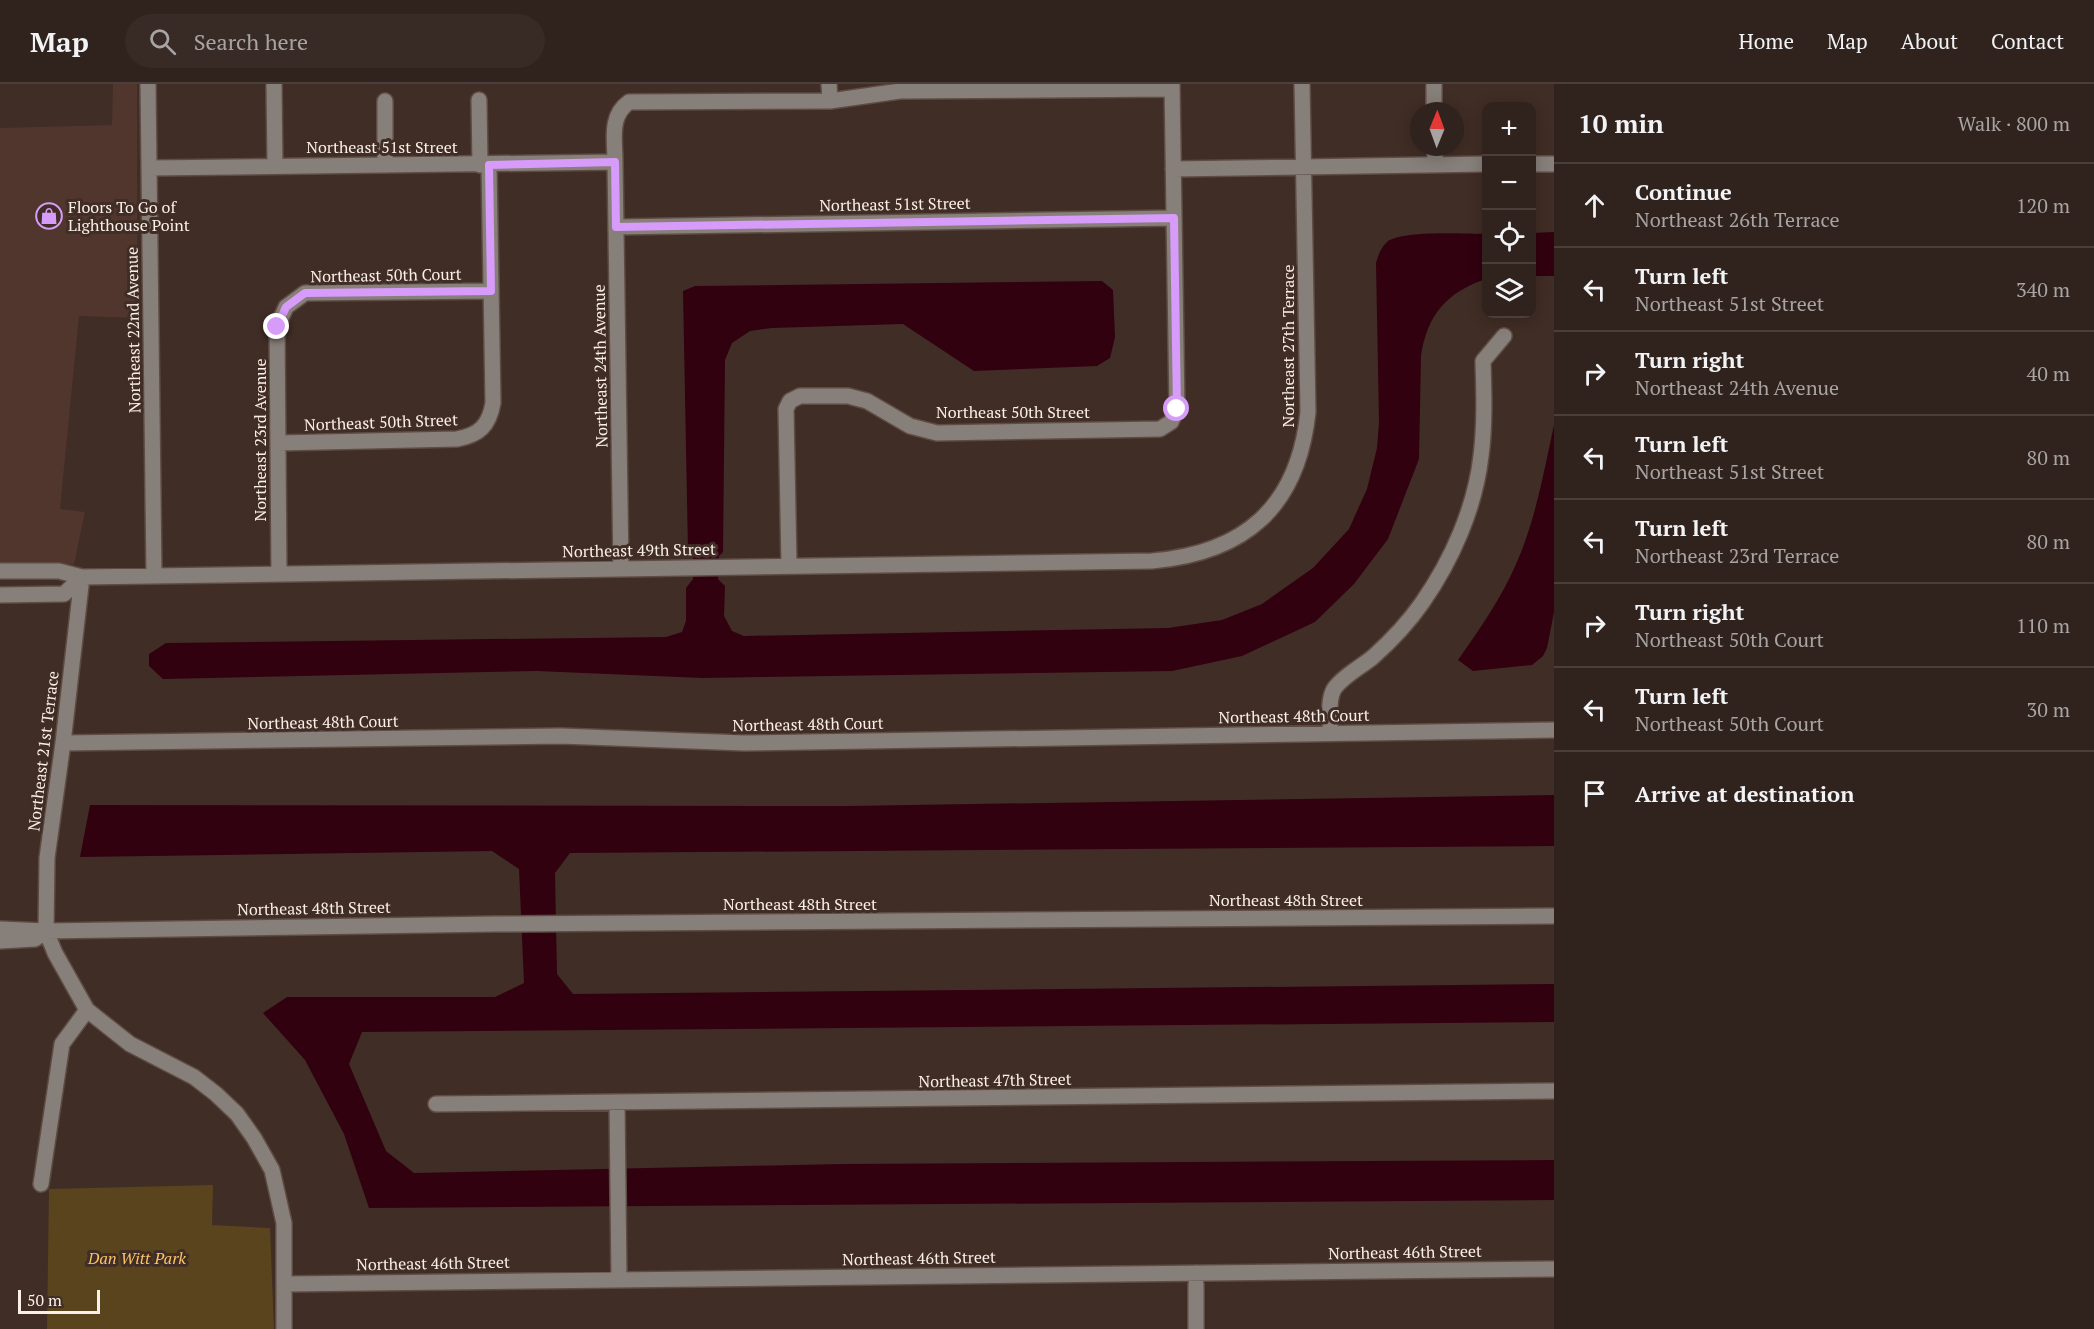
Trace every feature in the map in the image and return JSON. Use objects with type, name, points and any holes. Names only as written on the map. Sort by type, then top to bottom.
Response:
[{"type":"street","name":"Northeast 22nd Avenue","points":[[148,84],[154,576]]},
{"type":"street","points":[[274,84],[275,166]]},
{"type":"street","points":[[829,84],[830,101],[876,93],[1172,86],[1174,218]]},
{"type":"street","name":"Northeast 27th Terrace","points":[[1196,555],[1222,546],[1248,530],[1268,513],[1296,469],[1305,440],[1308,412],[1302,84]]},
{"type":"street","points":[[1434,84],[1434,102]]},
{"type":"street","points":[[479,100],[485,165],[491,291]]},
{"type":"street","points":[[385,101],[385,165]]},
{"type":"street","name":"Northeast 24th Avenue","points":[[621,569],[615,162],[615,120],[619,109],[629,102],[830,101]]},
{"type":"street","points":[[1435,156],[1435,165]]},
{"type":"street","name":"Northeast 51st Street","points":[[150,168],[615,162]]},
{"type":"street","points":[[1536,164],[1554,164]]},
{"type":"street","points":[[1173,169],[1482,165]]},
{"type":"street","name":"Northeast 51st Street","points":[[616,227],[1174,218]]},
{"type":"street","name":"Northeast 50th Street","points":[[789,565],[786,409],[790,401],[800,396],[848,396],[867,401],[910,426],[937,433],[1160,429],[1171,422],[1177,409],[1174,218]]},
{"type":"street","name":"Northeast 50th Court","points":[[286,307],[305,293],[491,291]]},
{"type":"street","name":"Northeast 50th Street","points":[[278,443],[457,439],[472,436],[482,428],[490,416],[493,403],[491,291]]},
{"type":"street","name":"Northeast 23rd Avenue","points":[[279,574],[277,327],[286,307]]},
{"type":"street","points":[[1330,734],[1331,699],[1334,689],[1386,645],[1408,621],[1437,579],[1458,539],[1472,499],[1481,459],[1484,429],[1483,361],[1503,336]]},
{"type":"street","name":"Northeast 49th Street","points":[[0,571],[60,571],[82,577],[1152,561],[1196,555]]},
{"type":"street","points":[[0,595],[64,594],[82,577]]},
{"type":"street","name":"Northeast 21st Terrace","points":[[46,930],[47,858],[82,577]]},
{"type":"street","name":"Northeast 48th Court","points":[[63,743],[572,736],[699,743],[744,743],[1554,730]]},
{"type":"street","name":"Northeast 48th Street","points":[[0,929],[1554,915]]},
{"type":"street","points":[[46,930],[55,953],[87,1010],[130,1044],[194,1077],[237,1114],[254,1138],[272,1170],[280,1196],[284,1223],[284,1329]]},
{"type":"street","name":"Northeast 48th Street","points":[[0,941],[35,939],[46,930]]},
{"type":"street","points":[[41,1184],[62,1044],[87,1010]]},
{"type":"street","name":"Northeast 47th Street","points":[[436,1104],[1554,1091]]},
{"type":"street","points":[[617,1102],[619,1279]]},
{"type":"street","name":"Northeast 46th Street","points":[[285,1284],[1554,1269]]},
{"type":"street","points":[[1196,1273],[1196,1329]]},
{"type":"shaded area","points":[[113,84],[137,84],[137,318],[79,316],[60,509],[85,512],[74,564],[0,564],[0,128],[112,125]]},
{"type":"shaded area","points":[[1554,232],[1554,276],[1536,276],[1536,233]]},
{"type":"shaded area","points":[[1434,234],[1482,234],[1482,280],[1450,298],[1441,307],[1428,328],[1421,356],[1419,459],[1388,539],[1354,584],[1315,622],[1242,656],[1172,671],[702,678],[537,671],[163,679],[149,666],[149,654],[166,643],[666,637],[682,632],[686,621],[686,588],[693,579],[693,555],[688,551],[683,291],[695,286],[1102,281],[1113,290],[1115,337],[1110,358],[1097,366],[974,371],[903,324],[772,328],[750,331],[732,343],[725,360],[723,552],[719,556],[718,579],[725,586],[724,616],[732,631],[744,636],[1168,628],[1222,620],[1262,604],[1313,568],[1349,529],[1367,489],[1377,448],[1379,422],[1376,263],[1383,246],[1395,238]]},
{"type":"shaded area","points":[[1554,425],[1554,612],[1547,648],[1543,656],[1532,665],[1473,671],[1458,660],[1498,600],[1524,545],[1543,477]]},
{"type":"shaded area","points":[[1554,795],[1554,846],[570,853],[555,873],[557,974],[573,994],[1554,984],[1554,1022],[362,1032],[349,1064],[386,1151],[414,1173],[841,1164],[1554,1160],[1554,1200],[369,1208],[344,1134],[305,1060],[263,1013],[287,997],[495,997],[524,983],[519,869],[492,851],[80,857],[90,805],[848,806]]},
{"type":"green space","name":"Dan Witt Park","points":[[213,1185],[212,1225],[270,1228],[274,1329],[47,1329],[49,1189]]},
{"type":"place","name":"Floors To Go of Lighthouse Point","points":[[49,216]]},
{"type":"route","points":[[277,327],[286,307],[305,293],[491,291],[489,165],[615,162],[616,227],[1174,218],[1177,409]]}]
